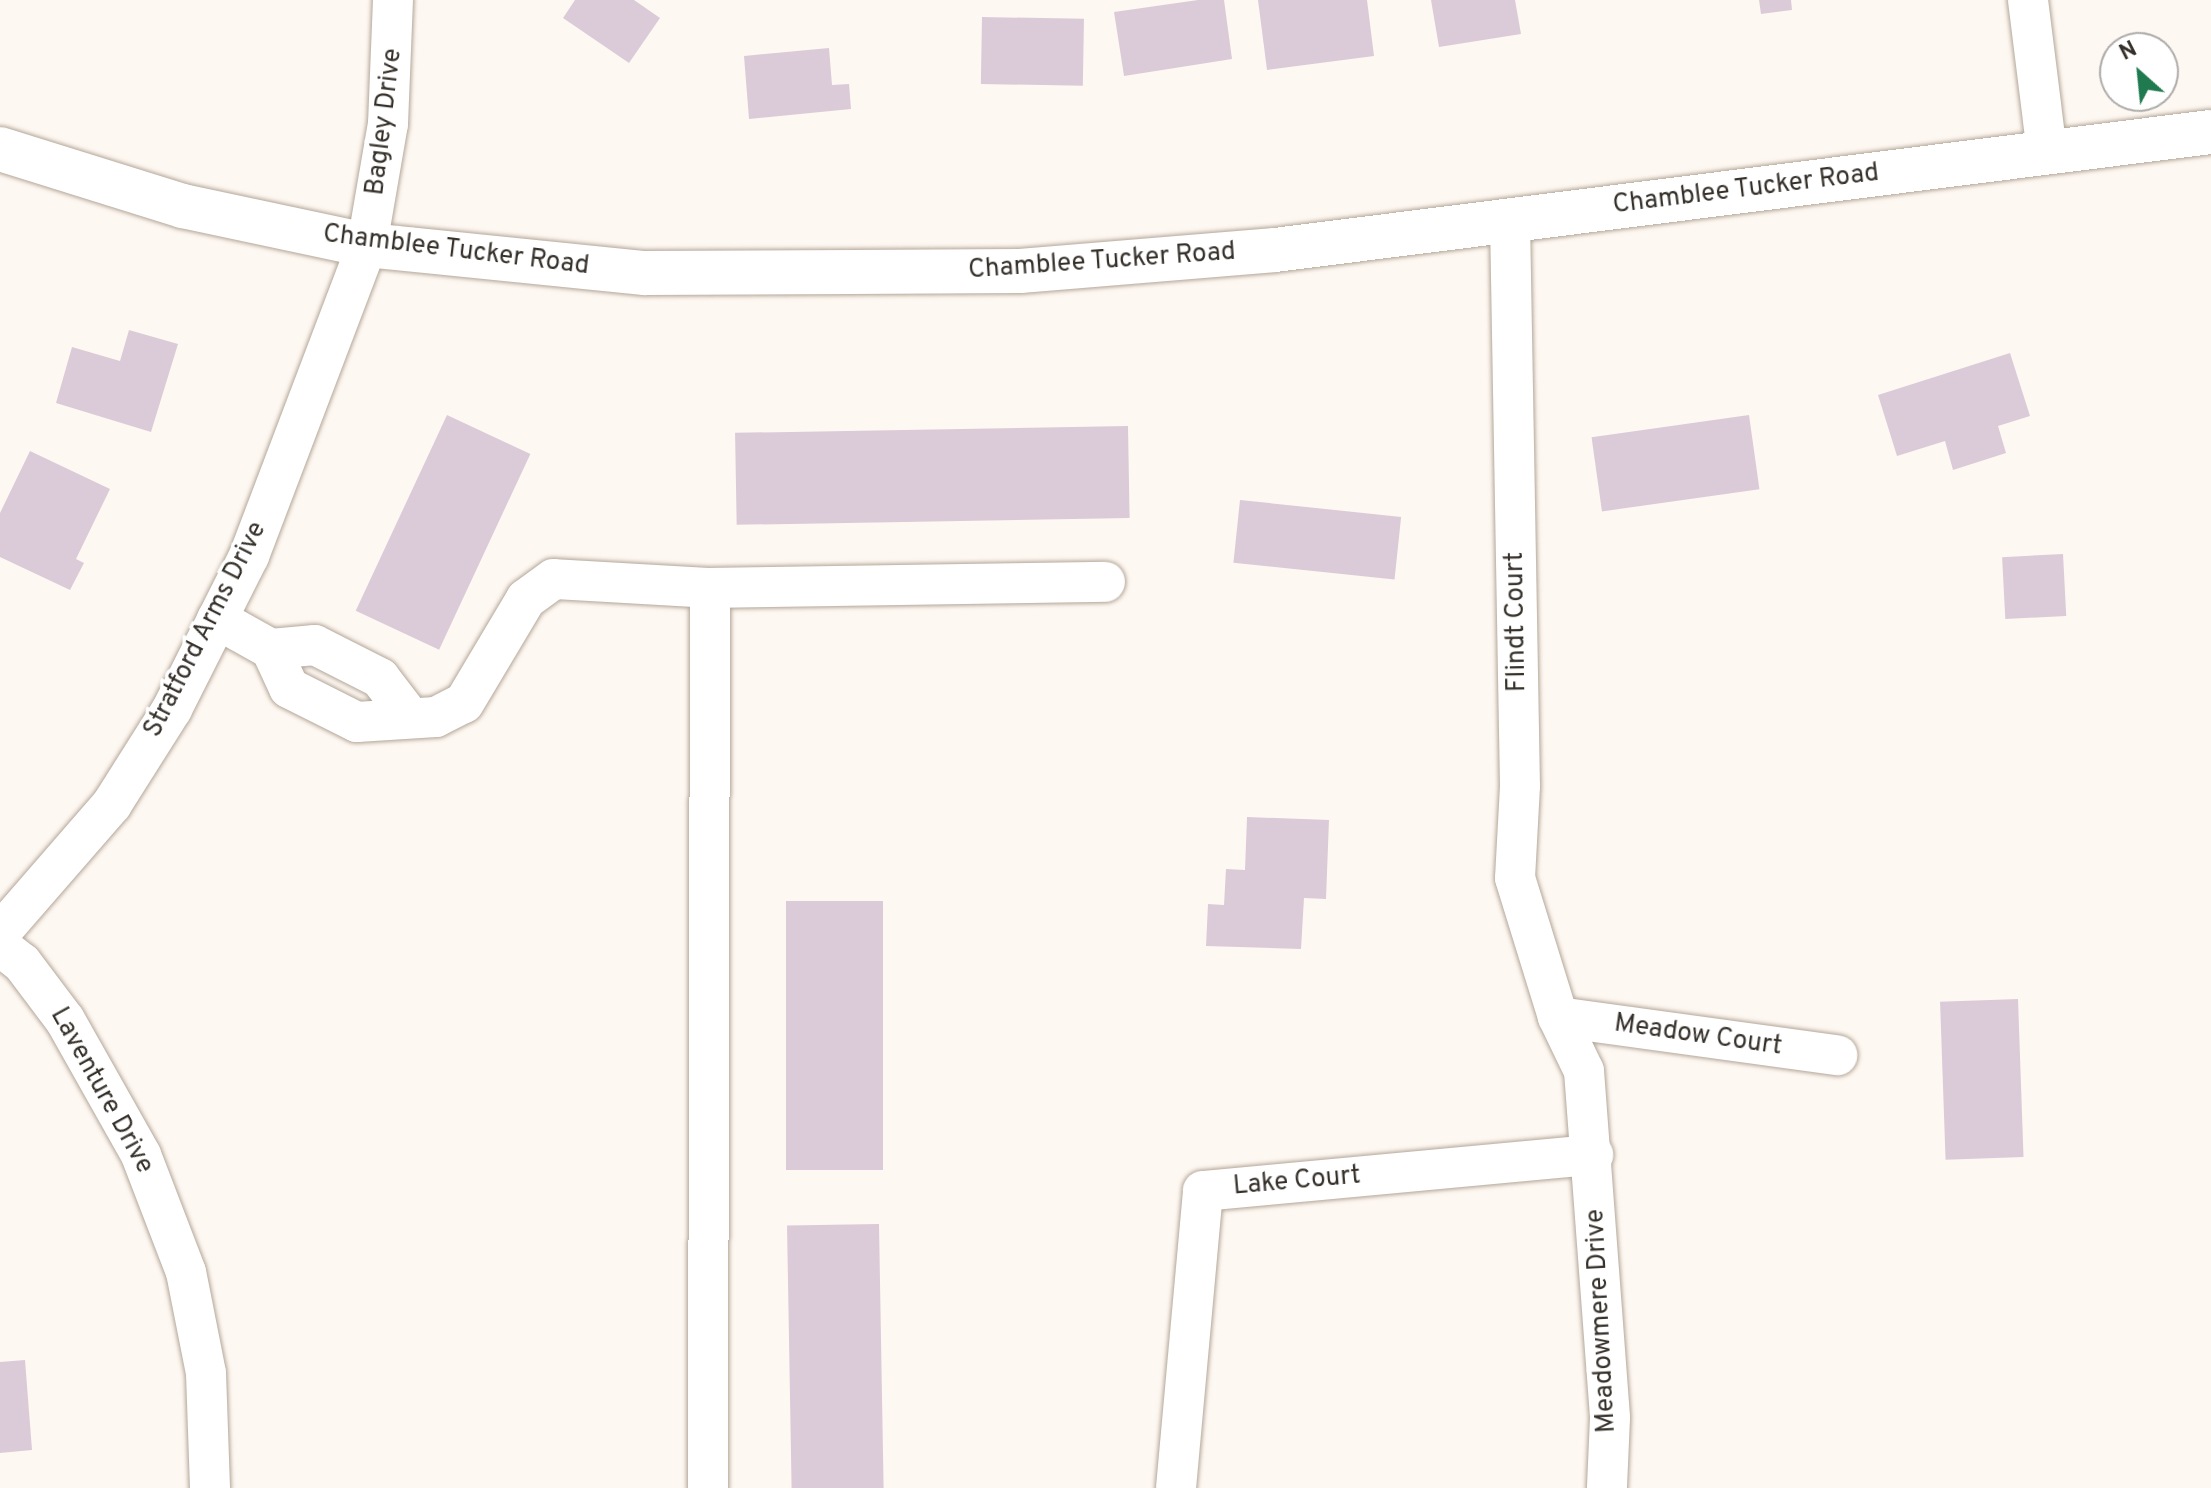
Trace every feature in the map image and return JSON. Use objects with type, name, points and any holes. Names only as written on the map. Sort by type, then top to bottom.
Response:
[{"type":"main road","name":"Chamblee Tucker Road","points":[[0,149],[183,206],[367,245],[645,273],[1020,271],[1510,220],[2211,132]]},
{"type":"street","name":"Bagley Drive","points":[[367,245],[388,124],[393,0]]},
{"type":"street","points":[[2028,0],[2047,152]]},
{"type":"street","name":"Flindt Court","points":[[1510,220],[1520,786],[1515,878],[1558,1017],[1584,1071],[1593,1155]]},
{"type":"street","name":"Stratford Arms Drive","points":[[0,933],[112,804],[172,709],[249,556],[367,245]]},
{"type":"street","points":[[271,649],[289,688],[357,722],[409,716],[436,717],[464,703],[526,599],[554,579],[710,588],[1105,582]]},
{"type":"street","points":[[708,1488],[710,588]]},
{"type":"street","points":[[217,619],[271,649],[315,645],[380,678],[409,716]]},
{"type":"street","points":[[324,705],[348,662]]},
{"type":"street","name":"Laventure Drive","points":[[0,946],[22,963],[65,1020],[147,1170],[186,1272],[206,1373],[210,1488]]},
{"type":"street","name":"Meadow Court","points":[[1558,1017],[1837,1055]]},
{"type":"street","name":"Lake Court","points":[[1176,1488],[1203,1191],[1593,1155]]},
{"type":"street","name":"Meadowmere Drive","points":[[1593,1155],[1610,1418],[1607,1488]]},
{"type":"building","points":[[575,0],[634,0],[660,18],[629,63],[563,18]]},
{"type":"building","points":[[1198,0],[1224,0],[1232,59],[1124,76],[1114,12]]},
{"type":"building","points":[[1258,0],[1367,0],[1374,56],[1267,70]]},
{"type":"building","points":[[1431,0],[1515,0],[1521,34],[1439,47]]},
{"type":"building","points":[[1759,0],[1791,0],[1792,10],[1761,14]]},
{"type":"building","points":[[982,17],[1084,19],[1083,86],[981,84]]},
{"type":"building","points":[[829,48],[832,85],[849,84],[851,109],[749,119],[744,56]]},
{"type":"building","points":[[129,330],[178,344],[151,432],[56,403],[72,347],[120,361]]},
{"type":"building","points":[[2010,353],[2030,416],[1998,426],[2006,453],[1953,470],[1945,441],[1897,456],[1878,395]]},
{"type":"building","points":[[447,415],[530,454],[439,650],[356,611]]},
{"type":"building","points":[[1749,415],[1759,489],[1602,511],[1592,437]]},
{"type":"building","points":[[1128,426],[1130,518],[737,525],[735,433]]},
{"type":"building","points":[[30,451],[110,489],[76,559],[84,563],[70,590],[0,557],[0,513]]},
{"type":"building","points":[[1240,500],[1401,517],[1395,580],[1233,563]]},
{"type":"building","points":[[2063,554],[2066,616],[2005,619],[2002,557]]},
{"type":"building","points":[[1247,817],[1329,820],[1326,899],[1304,898],[1301,949],[1206,946],[1208,904],[1224,905],[1226,869],[1245,870]]},
{"type":"building","points":[[786,901],[883,901],[883,1170],[786,1170]]},
{"type":"building","points":[[2018,999],[2024,1157],[1946,1160],[1940,1002]]},
{"type":"building","points":[[879,1224],[884,1488],[792,1488],[787,1226]]},
{"type":"building","points":[[25,1360],[32,1450],[0,1453],[0,1362]]}]
